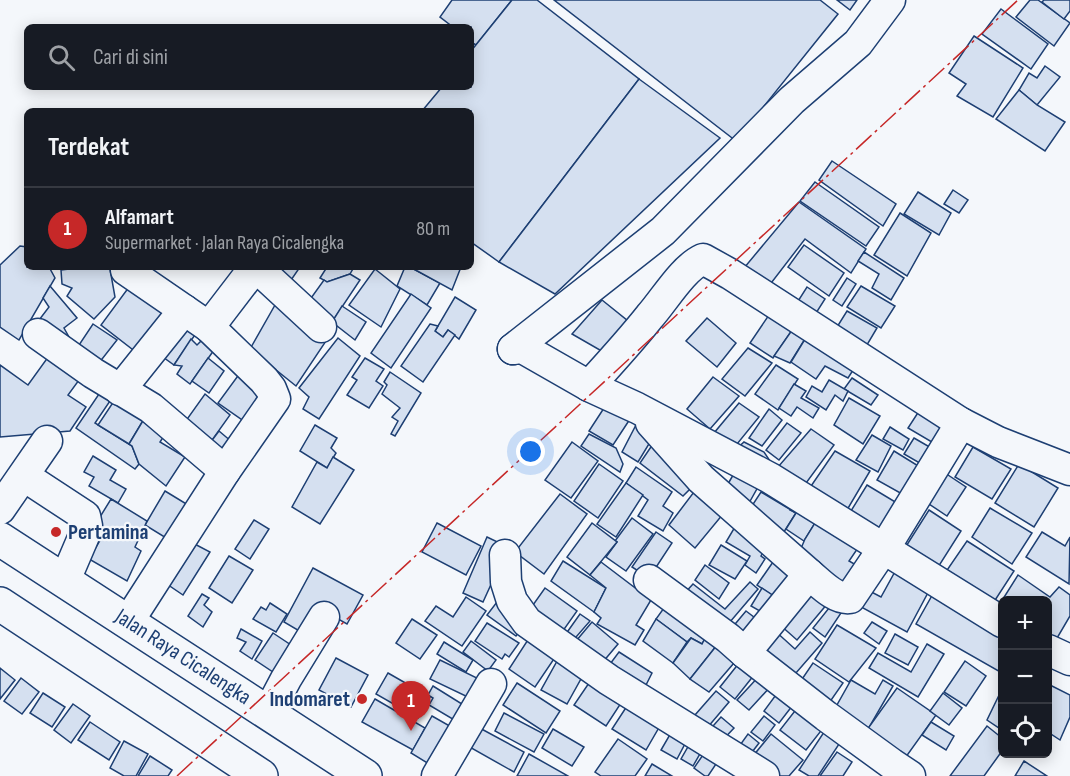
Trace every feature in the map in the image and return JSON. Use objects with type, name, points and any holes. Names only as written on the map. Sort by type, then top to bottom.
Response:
[{"type":"highway","name":"Jalan Raya Cicalengka","points":[[0,539],[365,776]]},
{"type":"highway","points":[[0,604],[261,776]]},
{"type":"street","points":[[890,0],[858,43],[792,100],[663,231],[513,349],[526,350],[590,386],[637,408],[770,478],[998,620]]},
{"type":"street","points":[[590,386],[686,272],[696,262],[703,259],[961,423],[998,442],[1070,471]]},
{"type":"street","points":[[126,270],[209,327],[264,380],[275,399],[225,471],[128,622]]},
{"type":"street","points":[[209,327],[253,270]]},
{"type":"street","points":[[258,270],[321,327]]},
{"type":"street","points":[[120,390],[184,310]]},
{"type":"street","points":[[38,334],[120,390],[151,408],[225,471]]},
{"type":"street","points":[[637,408],[701,479],[809,574],[843,599],[850,598],[884,549],[961,423]]},
{"type":"street","points":[[0,509],[47,441]]},
{"type":"street","points":[[24,476],[84,516],[87,521],[86,531],[65,580]]},
{"type":"street","points":[[505,555],[506,582],[512,601],[527,622],[609,680],[764,776]]},
{"type":"street","points":[[745,653],[809,574]]},
{"type":"street","points":[[650,580],[826,716],[910,776]]},
{"type":"street","points":[[268,713],[324,617]]},
{"type":"street","points":[[1052,652],[1070,660]]},
{"type":"street","points":[[436,776],[491,684]]},
{"type":"building","points":[[452,0],[512,0],[476,45],[474,44],[474,24],[449,24],[440,17]]},
{"type":"building","points":[[512,0],[537,0],[639,79],[499,262],[474,244],[474,108],[424,108],[440,90],[474,90],[474,47]]},
{"type":"building","points":[[554,0],[820,0],[838,14],[736,141]]},
{"type":"building","points":[[837,0],[857,0],[850,10]]},
{"type":"building","points":[[1030,0],[1038,0],[1070,23],[1054,46],[1016,17]]},
{"type":"building","points":[[1044,0],[1070,0],[1070,11],[1064,19],[1042,2]]},
{"type":"building","points":[[1001,9],[1048,44],[1031,69],[982,34]]},
{"type":"building","points":[[974,36],[1023,68],[993,117],[957,96],[966,84],[949,73]]},
{"type":"building","points":[[1045,66],[1060,77],[1037,105],[1019,90],[1029,73],[1037,78]]},
{"type":"building","points":[[639,79],[720,138],[555,294],[499,262]]},
{"type":"building","points":[[1019,90],[1037,105],[1065,122],[1045,151],[996,119]]},
{"type":"building","points":[[832,161],[896,204],[883,226],[819,180]]},
{"type":"building","points":[[815,182],[879,227],[866,246],[800,201]]},
{"type":"building","points":[[953,190],[968,200],[959,213],[944,204]]},
{"type":"building","points":[[918,192],[951,213],[939,235],[904,214]]},
{"type":"building","points":[[799,202],[866,249],[851,273],[805,239],[765,291],[739,274]]},
{"type":"building","points":[[900,213],[931,233],[907,276],[874,255]]},
{"type":"building","points":[[804,245],[844,273],[829,296],[788,267]]},
{"type":"building","points":[[20,246],[24,247],[24,270],[51,270],[55,278],[19,340],[0,327],[0,265]]},
{"type":"building","points":[[864,252],[904,278],[891,300],[872,288],[879,274],[858,261]]},
{"type":"building","points":[[61,270],[110,270],[115,297],[94,319],[67,296],[72,288],[62,284]]},
{"type":"building","points":[[268,270],[298,270],[287,286]]},
{"type":"building","points":[[325,270],[352,270],[350,274],[327,282],[320,278]]},
{"type":"building","points":[[374,270],[400,289],[381,327],[349,305]]},
{"type":"building","points":[[404,270],[416,270],[440,283],[427,305],[397,286]]},
{"type":"building","points":[[415,270],[460,270],[452,290]]},
{"type":"building","points":[[350,274],[360,280],[332,322],[306,305],[324,280],[327,282]]},
{"type":"building","points":[[847,278],[856,284],[842,306],[833,300]]},
{"type":"building","points":[[50,286],[77,318],[64,328],[74,346],[36,324],[49,307],[43,298]]},
{"type":"building","points":[[861,286],[895,306],[881,328],[847,307]]},
{"type":"building","points":[[129,287],[172,317],[141,356],[101,325]]},
{"type":"building","points":[[807,287],[825,299],[811,321],[793,309]]},
{"type":"building","points":[[411,294],[431,308],[391,368],[371,353]]},
{"type":"building","points":[[455,297],[476,310],[459,339],[448,330],[443,337],[435,331]]},
{"type":"building","points":[[279,298],[330,335],[296,386],[250,349]]},
{"type":"building","points":[[602,300],[628,321],[605,353],[572,334]]},
{"type":"building","points":[[342,306],[366,322],[355,340],[332,322]]},
{"type":"building","points":[[773,309],[797,323],[773,358],[750,343]]},
{"type":"building","points":[[847,311],[877,328],[861,355],[832,335]]},
{"type":"building","points":[[707,318],[736,343],[717,367],[686,341]]},
{"type":"building","points":[[181,321],[197,332],[174,365],[156,352]]},
{"type":"building","points":[[797,323],[810,331],[790,363],[774,356]]},
{"type":"building","points":[[93,324],[117,340],[95,368],[73,354]]},
{"type":"building","points":[[430,324],[438,326],[435,331],[443,337],[448,330],[455,335],[423,382],[401,366]]},
{"type":"building","points":[[810,331],[857,364],[848,378],[825,366],[816,379],[791,362]]},
{"type":"building","points":[[338,338],[360,356],[319,419],[303,409],[309,397],[299,388]]},
{"type":"building","points":[[191,339],[197,345],[203,339],[214,350],[190,384],[177,374],[182,366],[174,365]]},
{"type":"building","points":[[748,348],[772,363],[745,396],[722,379]]},
{"type":"building","points":[[51,353],[82,376],[68,395],[86,407],[70,431],[0,437],[0,365],[28,385]]},
{"type":"building","points":[[208,358],[224,371],[209,393],[192,381]]},
{"type":"building","points":[[365,358],[384,369],[376,381],[383,386],[369,408],[347,395],[357,380],[352,377]]},
{"type":"building","points":[[776,365],[798,379],[778,410],[755,394]]},
{"type":"building","points":[[390,372],[421,393],[395,436],[391,434],[398,421],[392,417],[400,408],[382,394],[387,385],[384,382]]},
{"type":"building","points":[[240,373],[265,391],[251,426],[218,403]]},
{"type":"building","points":[[713,377],[739,396],[710,429],[687,409]]},
{"type":"building","points":[[852,378],[878,395],[871,405],[844,389]]},
{"type":"building","points":[[829,380],[848,391],[843,401],[835,395],[826,410],[806,397],[812,386],[822,392]]},
{"type":"building","points":[[794,384],[806,391],[801,398],[819,408],[813,418],[797,407],[791,416],[779,408]]},
{"type":"building","points":[[99,394],[110,401],[95,423],[132,446],[139,464],[135,469],[76,428]]},
{"type":"building","points":[[205,394],[230,415],[210,443],[185,422]]},
{"type":"building","points":[[118,395],[147,414],[129,444],[98,425]]},
{"type":"building","points":[[849,398],[880,416],[863,444],[834,425]]},
{"type":"building","points":[[739,403],[759,417],[733,449],[714,433]]},
{"type":"building","points":[[604,408],[630,419],[613,445],[589,431]]},
{"type":"building","points":[[921,408],[955,428],[942,448],[908,428]]},
{"type":"building","points":[[769,409],[782,420],[762,446],[749,438]]},
{"type":"building","points":[[147,414],[169,428],[160,442],[185,457],[166,486],[139,464],[129,444]]},
{"type":"building","points":[[637,423],[655,434],[638,462],[622,452]]},
{"type":"building","points":[[787,423],[801,433],[779,460],[766,450]]},
{"type":"building","points":[[315,425],[337,438],[331,448],[336,453],[327,468],[300,451]]},
{"type":"building","points":[[890,427],[909,439],[903,450],[883,439]]},
{"type":"building","points":[[811,429],[834,445],[798,494],[771,475]]},
{"type":"building","points":[[219,431],[232,442],[231,457],[210,443]]},
{"type":"building","points":[[589,434],[616,448],[623,464],[620,472],[581,446]]},
{"type":"building","points":[[872,435],[891,446],[878,472],[856,460]]},
{"type":"building","points":[[914,438],[940,453],[930,469],[904,454]]},
{"type":"building","points":[[655,441],[699,480],[683,496],[640,463]]},
{"type":"building","points":[[572,442],[598,461],[571,498],[545,480]]},
{"type":"building","points":[[744,442],[764,452],[772,464],[730,455]]},
{"type":"building","points":[[973,447],[1011,469],[992,499],[955,477]]},
{"type":"building","points":[[835,451],[870,471],[847,510],[809,489]]},
{"type":"building","points":[[894,451],[928,472],[911,499],[877,480]]},
{"type":"building","points":[[93,456],[116,470],[110,480],[126,489],[118,503],[89,486],[94,477],[84,472]]},
{"type":"building","points":[[333,457],[354,470],[320,524],[292,507],[317,462],[327,468]]},
{"type":"building","points":[[599,464],[623,481],[598,518],[574,501]]},
{"type":"building","points":[[1019,464],[1058,488],[1034,527],[995,503]]},
{"type":"building","points":[[636,467],[672,492],[663,506],[673,513],[663,531],[638,516],[648,500],[626,483]]},
{"type":"building","points":[[736,470],[763,478],[749,503],[725,489]]},
{"type":"building","points":[[942,471],[966,487],[947,516],[923,500]]},
{"type":"building","points":[[626,483],[643,495],[616,537],[597,524]]},
{"type":"building","points":[[700,484],[728,508],[695,548],[669,525]]},
{"type":"building","points":[[867,485],[902,506],[882,540],[846,519]]},
{"type":"building","points":[[165,491],[193,508],[171,541],[145,525]]},
{"type":"building","points":[[761,492],[796,513],[782,535],[746,515]]},
{"type":"building","points":[[560,494],[587,514],[544,574],[515,552]]},
{"type":"building","points":[[798,498],[822,512],[804,541],[786,529],[796,513],[790,510]]},
{"type":"building","points":[[111,499],[147,521],[135,547],[141,551],[127,581],[89,559],[102,537],[92,530]]},
{"type":"building","points":[[990,508],[1032,533],[1012,564],[972,537]]},
{"type":"building","points":[[929,510],[961,531],[935,572],[903,551]]},
{"type":"building","points":[[632,518],[653,534],[626,571],[606,557]]},
{"type":"building","points":[[818,518],[860,545],[849,561],[863,569],[844,595],[796,560]]},
{"type":"building","points":[[254,520],[269,529],[250,559],[235,549]]},
{"type":"building","points":[[739,520],[768,543],[761,556],[765,559],[756,573],[745,565],[750,556],[726,542]]},
{"type":"building","points":[[437,523],[481,546],[466,575],[422,552]]},
{"type":"building","points":[[592,523],[617,542],[590,575],[567,557]]},
{"type":"building","points":[[656,532],[672,543],[649,578],[632,567]]},
{"type":"building","points":[[1042,532],[1065,546],[1070,537],[1069,584],[1026,557]]},
{"type":"building","points":[[487,537],[508,547],[483,602],[463,593]]},
{"type":"building","points":[[187,540],[210,552],[183,595],[161,580]]},
{"type":"building","points":[[967,541],[1014,571],[990,608],[943,576]]},
{"type":"building","points":[[721,545],[747,561],[735,579],[709,565]]},
{"type":"building","points":[[229,556],[253,570],[232,603],[209,588]]},
{"type":"building","points":[[563,561],[606,588],[594,612],[551,581]]},
{"type":"building","points":[[601,562],[651,600],[636,625],[644,630],[635,645],[597,624],[601,618],[594,612],[606,588],[590,575]]},
{"type":"building","points":[[773,562],[799,575],[782,602],[757,585]]},
{"type":"building","points":[[705,565],[729,583],[719,599],[695,580]]},
{"type":"building","points":[[313,568],[363,595],[347,624],[315,606],[301,632],[284,622]]},
{"type":"building","points":[[897,568],[931,587],[907,632],[852,602],[860,586],[881,597]]},
{"type":"building","points":[[1018,575],[1049,596],[1005,596]]},
{"type":"building","points":[[815,581],[833,597],[797,640],[779,624]]},
{"type":"building","points":[[750,582],[758,589],[724,629],[683,595],[693,584],[725,609]]},
{"type":"building","points":[[1059,587],[1070,595],[1070,616],[1053,645],[1051,596]]},
{"type":"building","points":[[545,588],[577,611],[560,635],[528,612]]},
{"type":"building","points":[[762,588],[777,598],[767,615],[751,606]]},
{"type":"building","points":[[934,592],[998,629],[998,671],[916,624]]},
{"type":"building","points":[[202,594],[209,598],[204,605],[212,612],[203,627],[188,616]]},
{"type":"building","points":[[466,597],[486,611],[462,646],[425,621],[436,606],[453,617]]},
{"type":"building","points":[[669,601],[710,629],[702,644],[691,638],[687,642],[656,619]]},
{"type":"building","points":[[497,602],[526,622],[516,636],[487,615]]},
{"type":"building","points":[[270,603],[287,614],[276,632],[253,619],[261,607],[266,610]]},
{"type":"building","points":[[833,603],[843,610],[825,637],[813,628]]},
{"type":"building","points":[[746,611],[763,624],[748,642],[731,629]]},
{"type":"building","points":[[580,614],[590,621],[570,644],[563,638]]},
{"type":"building","points":[[412,619],[437,635],[420,659],[396,643]]},
{"type":"building","points":[[656,619],[687,642],[673,663],[643,641]]},
{"type":"building","points":[[592,622],[618,644],[597,669],[571,647]]},
{"type":"building","points":[[872,622],[887,631],[879,644],[864,633]]},
{"type":"building","points":[[487,623],[519,643],[509,657],[505,654],[502,659],[475,641]]},
{"type":"building","points":[[837,625],[876,648],[849,682],[815,659]]},
{"type":"building","points":[[241,629],[262,641],[252,659],[240,651],[246,642],[237,638]]},
{"type":"building","points":[[710,629],[721,640],[690,679],[673,663],[691,638],[702,644]]},
{"type":"building","points":[[774,630],[795,649],[810,632],[822,643],[789,681],[755,651]]},
{"type":"building","points":[[533,632],[560,650],[535,687],[509,669]]},
{"type":"building","points":[[273,633],[297,649],[279,676],[255,660]]},
{"type":"building","points":[[895,634],[918,647],[908,665],[885,653]]},
{"type":"building","points":[[721,640],[740,656],[709,692],[690,679]]},
{"type":"building","points":[[471,641],[496,660],[488,671],[463,652]]},
{"type":"building","points":[[444,642],[473,660],[466,672],[437,654]]},
{"type":"building","points":[[927,644],[944,654],[918,697],[869,668],[878,653],[911,672]]},
{"type":"building","points":[[619,652],[652,673],[640,697],[604,672]]},
{"type":"building","points":[[561,654],[587,668],[567,704],[541,690]]},
{"type":"building","points":[[336,658],[368,675],[351,707],[319,690]]},
{"type":"building","points":[[743,658],[758,670],[735,699],[720,687]]},
{"type":"building","points":[[440,660],[481,680],[472,699],[430,679]]},
{"type":"building","points":[[965,661],[986,676],[966,706],[944,692]]},
{"type":"building","points":[[813,663],[843,683],[827,706],[798,685]]},
{"type":"building","points":[[0,668],[15,680],[0,699]]},
{"type":"building","points":[[388,673],[430,697],[418,718],[376,694]]},
{"type":"building","points":[[761,674],[772,685],[749,710],[737,700]]},
{"type":"building","points":[[21,678],[39,692],[22,714],[4,701]]},
{"type":"building","points":[[591,680],[623,700],[606,726],[574,705]]},
{"type":"building","points":[[851,680],[875,694],[883,680],[893,686],[867,731],[833,712]]},
{"type":"building","points":[[517,683],[560,711],[546,733],[503,705]]},
{"type":"building","points":[[433,686],[470,709],[461,724],[429,705],[433,698],[428,695]]},
{"type":"building","points":[[1052,686],[1070,695],[1070,717],[1060,740],[1052,735]]},
{"type":"building","points":[[781,688],[796,701],[779,723],[764,711]]},
{"type":"building","points":[[897,688],[936,715],[903,761],[864,734]]},
{"type":"building","points":[[716,691],[729,702],[702,734],[688,723]]},
{"type":"building","points":[[43,693],[65,707],[52,727],[30,713]]},
{"type":"building","points":[[943,693],[962,708],[949,725],[930,711]]},
{"type":"building","points":[[998,697],[998,727],[987,720]]},
{"type":"building","points":[[375,699],[425,728],[413,750],[362,722]]},
{"type":"building","points":[[73,704],[90,716],[71,743],[54,730]]},
{"type":"building","points":[[627,706],[661,724],[646,750],[612,729]]},
{"type":"building","points":[[798,707],[824,727],[806,750],[780,730]]},
{"type":"building","points":[[504,713],[544,734],[534,752],[495,731]]},
{"type":"building","points":[[432,716],[455,729],[434,767],[411,753]]},
{"type":"building","points":[[764,716],[775,725],[763,741],[751,732]]},
{"type":"building","points":[[721,717],[734,728],[718,745],[706,734]]},
{"type":"building","points":[[90,722],[120,742],[109,760],[78,740]]},
{"type":"building","points":[[931,722],[954,736],[946,750],[922,735]]},
{"type":"building","points":[[830,723],[852,753],[839,744],[818,776],[809,776],[799,770]]},
{"type":"building","points":[[476,726],[524,752],[514,772],[466,745]]},
{"type":"building","points":[[987,726],[998,735],[998,757],[984,776],[950,776]]},
{"type":"building","points":[[553,729],[584,747],[572,766],[542,748]]},
{"type":"building","points":[[672,731],[687,740],[677,759],[661,750]]},
{"type":"building","points":[[748,734],[759,743],[746,760],[735,752]]},
{"type":"building","points":[[771,734],[803,760],[789,776],[777,776],[753,756]]},
{"type":"building","points":[[693,738],[705,745],[693,766],[681,759]]},
{"type":"building","points":[[618,739],[647,759],[635,776],[601,776],[595,772]]},
{"type":"building","points":[[124,741],[148,754],[136,776],[124,776],[110,768]]},
{"type":"building","points":[[707,749],[720,758],[708,776],[705,776],[694,768]]},
{"type":"building","points":[[837,752],[852,762],[843,776],[820,776]]},
{"type":"building","points":[[529,754],[568,776],[517,776]]},
{"type":"building","points":[[150,756],[172,770],[168,776],[138,776]]},
{"type":"building","points":[[1024,761],[1047,776],[1015,776]]},
{"type":"building","points":[[652,764],[672,776],[645,776]]},
{"type":"power","points":[[177,776],[1018,0]]},
{"type":"place","name":"Pertamina","points":[[56,532]]},
{"type":"place","name":"Indomaret","points":[[362,699]]},
{"type":"place","name":"Alfamart","points":[[411,731]]}]
